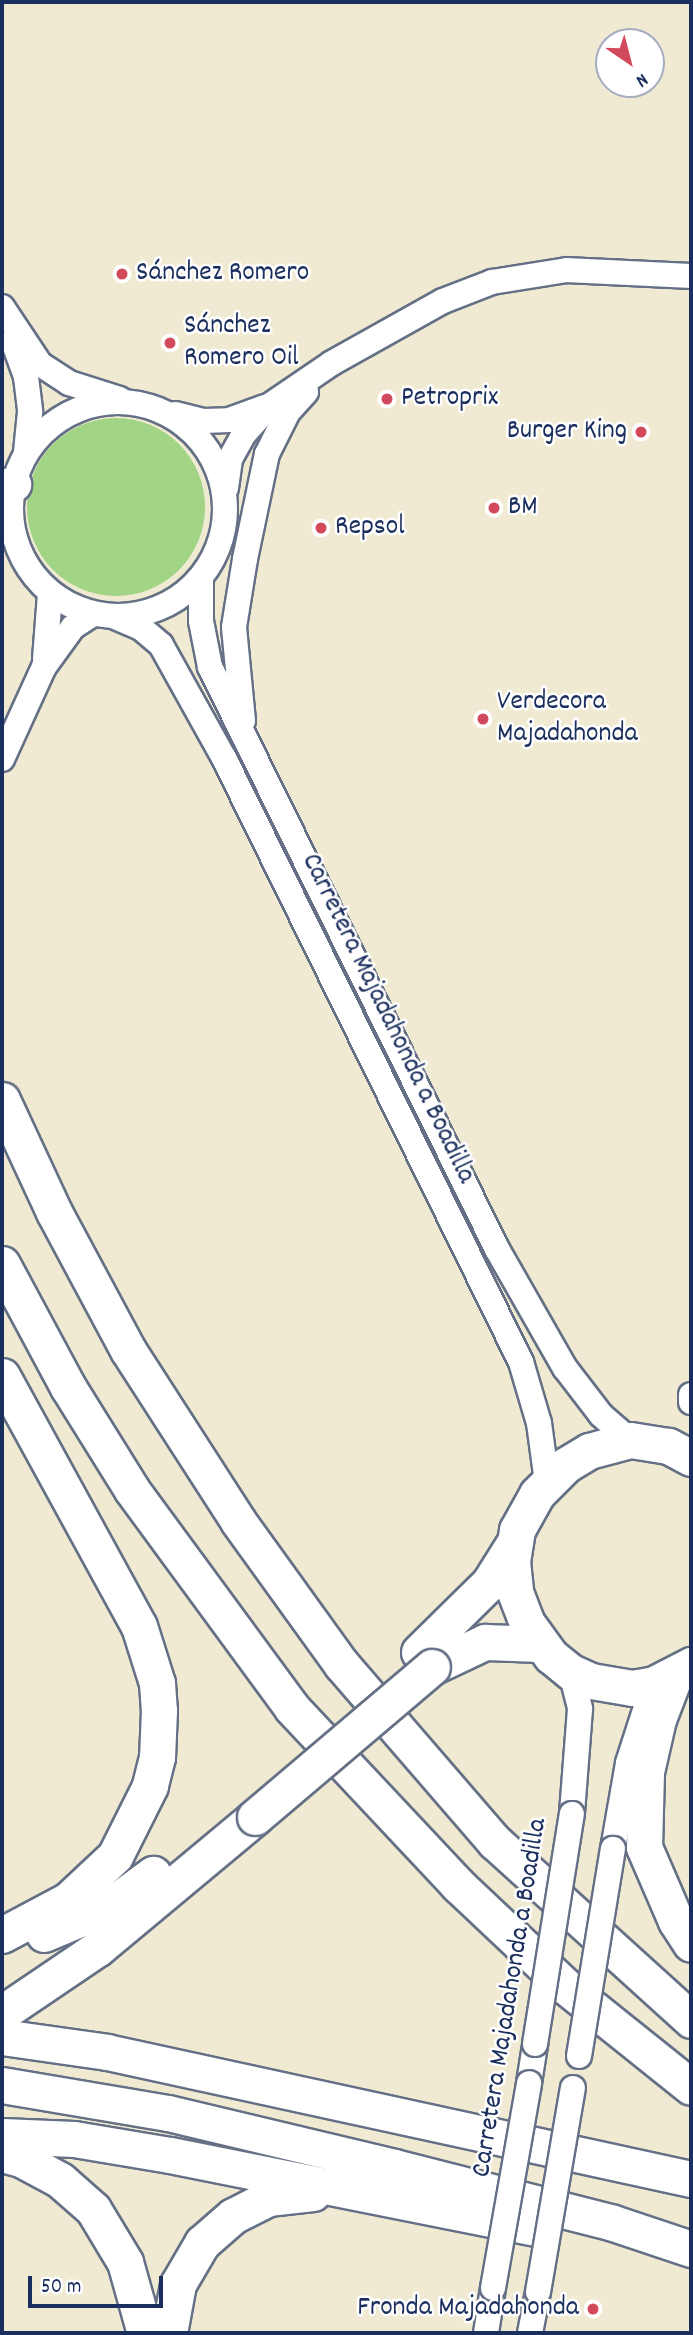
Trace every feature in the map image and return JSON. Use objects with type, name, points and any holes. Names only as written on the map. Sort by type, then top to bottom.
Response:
[{"type":"highway","points":[[2,1100],[54,1212],[128,1350],[238,1521],[342,1665],[495,1842],[691,2020]]},
{"type":"highway","points":[[2,1264],[68,1387],[132,1490],[292,1708],[458,1885],[565,1986],[691,2087]]},
{"type":"highway","points":[[2,1376],[139,1626],[157,1683],[159,1710],[157,1757],[150,1786],[115,1856],[68,1900],[2,1935]]},
{"type":"highway","points":[[2,2013],[98,1948],[249,1808],[425,1659],[489,1583],[513,1545],[524,1513],[547,1482],[589,1451],[631,1440],[668,1446],[691,1458]]},
{"type":"highway","points":[[513,1545],[519,1606],[540,1644],[570,1672],[607,1685],[674,1675],[658,1719],[646,1772],[644,1847],[676,1921],[691,1944]]},
{"type":"highway","points":[[425,1659],[485,1642],[540,1644]]},
{"type":"highway","points":[[2,1948],[108,1907],[249,1808]]},
{"type":"highway","points":[[2,2037],[134,2058],[691,2179]]},
{"type":"highway","points":[[2,2085],[168,2113],[394,2166],[614,2223],[691,2249]]},
{"type":"highway","points":[[2,2136],[102,2144],[467,2212],[691,2264]]},
{"type":"highway","points":[[2,2154],[21,2159],[60,2180],[93,2210],[125,2262],[150,2330]]},
{"type":"highway","points":[[150,2330],[202,2243],[233,2216],[268,2198],[326,2193],[467,2212]]},
{"type":"street","points":[[2,759],[44,667],[73,627],[104,616],[147,613],[177,600],[201,578],[216,553],[225,525],[225,496],[230,459],[244,433],[269,406],[332,363],[424,310],[492,282],[567,270],[691,276]]},
{"type":"street","points":[[2,309],[40,364],[69,383],[164,412],[204,421],[229,420],[269,406]]},
{"type":"street","points":[[2,309],[26,377],[30,412],[26,452]]},
{"type":"street","points":[[247,743],[234,628],[267,454],[288,412],[332,363]]},
{"type":"street","points":[[104,616],[50,594],[29,572],[16,545],[7,486],[26,452],[46,429],[71,412],[100,403],[131,402]]},
{"type":"street","points":[[164,412],[194,432],[215,461],[225,496]]},
{"type":"street","name":"Carretera Majadahonda a Boadilla","points":[[201,578],[201,621],[210,667],[247,743],[541,1331],[601,1415],[631,1440]]},
{"type":"street","points":[[44,667],[50,594]]},
{"type":"street","name":"Carretera Majadahonda a Boadilla","points":[[104,616],[141,628],[161,645],[184,680],[521,1362],[544,1444],[547,1482]]},
{"type":"street","points":[[691,1395],[691,1402]]},
{"type":"street","name":"Carretera Majadahonda a Boadilla","points":[[486,2333],[572,1814],[580,1709],[570,1672]]},
{"type":"street","points":[[530,2333],[628,1763],[674,1675]]},
{"type":"green space","points":[[116,418],[150,425],[179,444],[198,473],[205,507],[198,541],[179,570],[150,589],[116,596],[82,589],[53,570],[34,541],[27,507],[34,473],[53,444],[82,425]]},
{"type":"place","name":"Sánchez Romero","points":[[122,274]]},
{"type":"place","name":"Sánchez Romero Oil","points":[[170,343]]},
{"type":"place","name":"Petroprix","points":[[387,399]]},
{"type":"place","name":"Burger King","points":[[641,432]]},
{"type":"place","name":"BM","points":[[494,508]]},
{"type":"place","name":"Repsol","points":[[321,528]]},
{"type":"place","name":"Verdecora Majadahonda","points":[[483,719]]},
{"type":"place","name":"Fronda Majadahonda","points":[[593,2309]]}]
